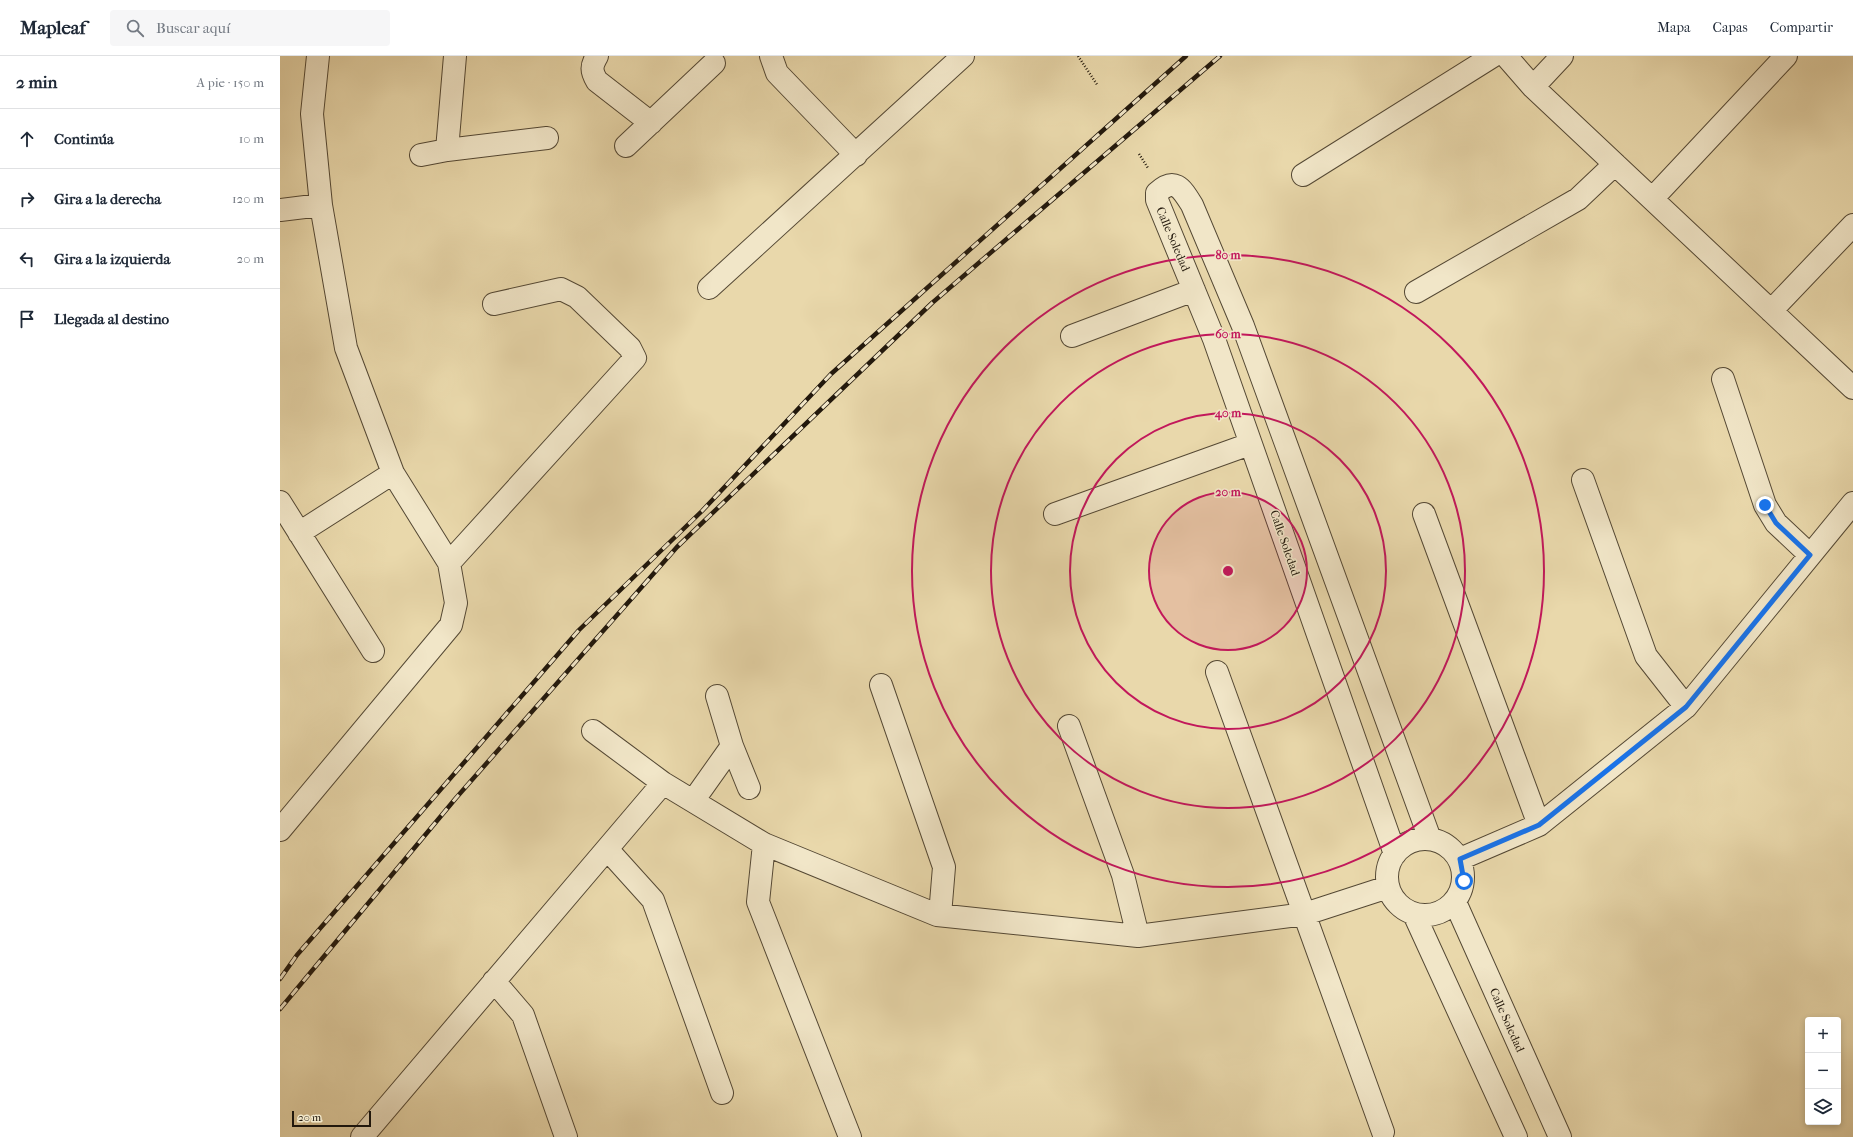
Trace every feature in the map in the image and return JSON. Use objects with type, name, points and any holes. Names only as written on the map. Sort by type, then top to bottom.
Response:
[{"type":"street","points":[[280,830],[451,625],[456,603],[449,563],[393,473],[346,348],[321,205],[312,114],[318,56]]},
{"type":"street","points":[[447,150],[455,56]]},
{"type":"street","points":[[597,56],[592,65],[592,73],[597,81],[651,123]]},
{"type":"street","points":[[771,56],[777,73],[856,154]]},
{"type":"street","points":[[709,288],[963,56]]},
{"type":"street","points":[[1303,175],[1493,56]]},
{"type":"street","points":[[1506,56],[1533,87],[1853,388]]},
{"type":"street","points":[[1533,87],[1562,56]]},
{"type":"street","points":[[1652,199],[1786,56]]},
{"type":"street","points":[[626,146],[714,63]]},
{"type":"street","points":[[421,155],[447,150],[546,138]]},
{"type":"street","points":[[1416,292],[1578,199],[1615,164]]},
{"type":"street","name":"Calle Soledad","points":[[1395,854],[1214,339],[1157,200],[1157,193],[1163,188],[1174,184],[1182,189],[1192,205],[1242,326],[1430,839]]},
{"type":"street","points":[[280,210],[321,205]]},
{"type":"street","points":[[1771,311],[1853,224]]},
{"type":"street","points":[[449,563],[635,358],[630,348],[577,298],[561,289],[494,304]]},
{"type":"street","points":[[1072,336],[1194,290]]},
{"type":"street","points":[[1723,379],[1765,505],[1776,523],[1810,555]]},
{"type":"street","points":[[1055,514],[1250,444]]},
{"type":"street","points":[[299,533],[393,473]]},
{"type":"street","points":[[1583,480],[1646,656],[1686,707]]},
{"type":"street","points":[[280,502],[373,652]]},
{"type":"street","points":[[1460,859],[1539,825],[1686,707],[1853,503]]},
{"type":"street","points":[[1424,514],[1539,825]]},
{"type":"street","points":[[1217,672],[1306,914],[1383,1132]]},
{"type":"street","points":[[881,686],[944,867],[940,915]]},
{"type":"street","points":[[717,696],[732,746],[749,788]]},
{"type":"street","points":[[1068,726],[1123,875],[1138,936]]},
{"type":"street","points":[[593,731],[663,783],[764,844],[940,915],[1138,936],[1306,914],[1388,887]]},
{"type":"street","points":[[693,801],[732,746]]},
{"type":"street","points":[[362,1137],[663,783]]},
{"type":"street","points":[[1430,839],[1447,845],[1460,859],[1464,881],[1455,902],[1437,914],[1414,914],[1398,904],[1388,887],[1388,870],[1395,854],[1410,842],[1430,839]]},
{"type":"street","points":[[764,844],[758,902],[850,1137]]},
{"type":"street","points":[[607,849],[654,900],[722,1093]]},
{"type":"street","name":"Calle Soledad","points":[[1455,902],[1560,1137]]},
{"type":"street","points":[[1414,914],[1516,1137]]},
{"type":"street","points":[[494,981],[523,1015],[566,1137]]},
{"type":"path","points":[[1078,56],[1098,86]]},
{"type":"railway","points":[[280,979],[297,955],[579,630],[702,511],[831,374],[1186,56]]},
{"type":"railway","points":[[280,1009],[456,798],[677,547],[932,303],[1220,56]]},
{"type":"route","points":[[1464,881],[1460,859],[1539,825],[1686,707],[1810,555],[1776,523],[1765,505]]}]
